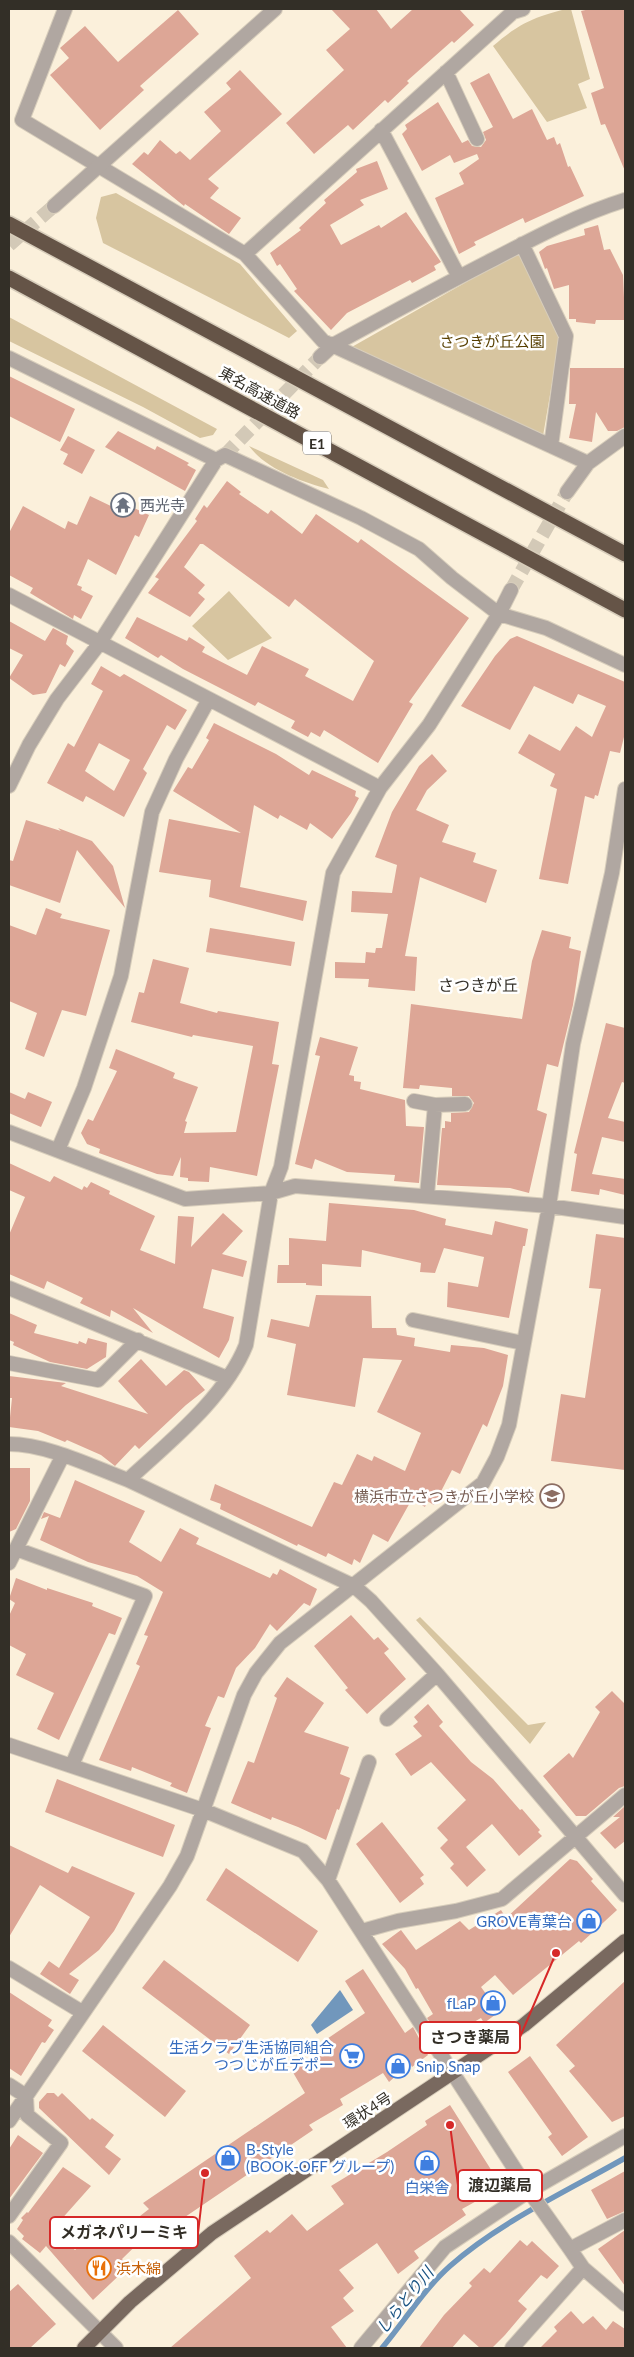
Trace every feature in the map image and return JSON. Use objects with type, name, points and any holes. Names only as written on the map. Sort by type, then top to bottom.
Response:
[{"type":"highway","name":"東名高速道路","points":[[9,224],[625,554]]},
{"type":"highway","name":"東名高速道路","points":[[9,278],[625,610]]},
{"type":"main road","name":"環状4号","points":[[84,2348],[130,2302],[212,2233],[530,2021],[625,1942]]},
{"type":"street","points":[[65,9],[22,120],[245,254],[323,341],[588,463]]},
{"type":"street","points":[[54,206],[274,9]]},
{"type":"street","points":[[245,254],[513,12],[523,9]]},
{"type":"street","points":[[446,72],[478,139]]},
{"type":"street","points":[[381,130],[459,277]]},
{"type":"street","points":[[320,357],[333,345],[522,244],[604,207],[625,200]]},
{"type":"street","points":[[522,244],[566,336],[550,446]]},
{"type":"street","points":[[9,358],[216,460]]},
{"type":"street","points":[[567,492],[588,463],[625,436]]},
{"type":"street","points":[[9,786],[28,745],[57,699],[99,644],[216,460],[225,455],[369,522],[419,549],[452,578],[499,614],[546,628],[625,666]]},
{"type":"street","points":[[128,1480],[203,1410],[239,1363],[246,1345],[271,1193],[281,1167],[333,872],[380,788],[429,725],[499,614],[511,590]]},
{"type":"street","points":[[9,595],[99,644],[380,788]]},
{"type":"street","points":[[58,1150],[84,1088],[121,976],[152,812],[176,759],[209,699]]},
{"type":"street","points":[[9,2120],[170,1886],[187,1856],[244,1695],[256,1672],[280,1644],[483,1483],[497,1457],[509,1425],[549,1206],[573,1044],[612,873],[624,794]]},
{"type":"street","points":[[414,1101],[435,1105],[464,1104]]},
{"type":"street","points":[[427,1195],[435,1105]]},
{"type":"street","points":[[9,1132],[185,1199],[271,1193],[295,1186],[549,1206],[625,1217]]},
{"type":"street","points":[[9,1288],[227,1378]]},
{"type":"street","points":[[421,1326],[523,1343]]},
{"type":"street","points":[[9,1363],[98,1380],[138,1340]]},
{"type":"street","points":[[9,1444],[18,1444],[63,1455],[128,1480],[354,1586],[371,1601],[438,1674],[625,1896]]},
{"type":"street","points":[[9,1563],[63,1455]]},
{"type":"street","points":[[16,1549],[145,1596],[72,1765]]},
{"type":"street","points":[[386,1719],[438,1674]]},
{"type":"street","points":[[9,1745],[203,1810],[303,1850],[328,1880],[455,2072],[531,2193],[583,2268],[625,2304]]},
{"type":"street","points":[[328,1880],[369,1762]]},
{"type":"street","points":[[362,1931],[398,1921],[456,1911],[502,1899],[625,1795]]},
{"type":"street","points":[[9,1968],[82,2012]]},
{"type":"street","points":[[9,2085],[26,2096]]},
{"type":"street","points":[[9,2216],[61,2143],[27,2115],[26,2096]]},
{"type":"street","points":[[361,2348],[446,2247],[625,2136]]},
{"type":"street","points":[[570,2249],[625,2220]]},
{"type":"street","points":[[9,2242],[116,2348]]},
{"type":"street","points":[[512,2348],[583,2268]]},
{"type":"green space","points":[[571,9],[590,79],[578,84],[587,108],[547,122],[493,46],[527,22]]},
{"type":"green space","points":[[116,193],[240,264],[297,331],[289,338],[103,243],[96,218],[101,197]]},
{"type":"green space","name":"さつきが丘公園","points":[[521,251],[560,336],[543,436],[350,348]]},
{"type":"green space","points":[[9,317],[217,429],[213,435],[200,438],[143,407],[9,341]]},
{"type":"green space","points":[[249,446],[323,480],[329,489],[285,474],[256,454]]},
{"type":"green space","points":[[229,591],[272,638],[228,660],[192,626]]},
{"type":"green space","points":[[420,1617],[528,1725],[546,1722],[530,1744],[416,1620]]},
{"type":"water","points":[[340,1990],[353,2010],[317,2034],[311,2025]]},
{"type":"building","points":[[331,9],[376,9],[391,29],[413,9],[459,9],[474,25],[454,43],[452,41],[407,81],[409,83],[388,103],[385,100],[353,130],[348,125],[314,154],[286,123],[344,70],[326,50],[350,29]]},
{"type":"building","points":[[590,9],[625,9],[625,171],[605,124],[601,125],[591,93],[604,88],[581,11]]},
{"type":"building","points":[[178,10],[199,34],[140,86],[144,90],[100,130],[50,75],[69,58],[60,48],[85,26],[118,62]]},
{"type":"building","points":[[240,70],[282,114],[208,179],[219,188],[210,198],[241,218],[229,234],[185,204],[184,206],[132,164],[144,152],[148,155],[160,140],[176,154],[180,151],[190,160],[221,131],[204,112],[231,89],[226,83]]},
{"type":"building","points":[[489,73],[513,119],[532,109],[547,140],[554,137],[557,145],[560,143],[568,167],[570,166],[584,196],[525,223],[523,218],[474,242],[476,245],[459,254],[435,198],[464,184],[459,173],[479,159],[477,154],[454,163],[450,155],[422,171],[402,134],[407,129],[405,125],[438,102],[462,143],[468,140],[472,146],[481,147],[486,140],[483,132],[493,127],[470,83]]},
{"type":"building","points":[[377,161],[388,189],[360,200],[364,205],[330,225],[341,245],[379,225],[381,228],[406,212],[441,262],[434,266],[436,270],[412,283],[410,280],[347,313],[331,330],[294,291],[297,289],[280,264],[277,266],[270,253],[301,230],[299,228],[326,203],[324,200],[357,172],[356,169]]},
{"type":"building","points":[[598,225],[604,250],[610,249],[623,275],[625,320],[596,320],[595,324],[576,322],[576,319],[569,319],[569,285],[554,289],[539,252],[547,246],[585,235],[584,229]]},
{"type":"building","points":[[570,368],[625,368],[625,427],[617,431],[608,431],[596,412],[592,442],[569,438],[576,404],[569,404]]},
{"type":"building","points":[[9,376],[75,409],[60,442],[9,416]]},
{"type":"building","points":[[118,431],[155,450],[157,446],[189,463],[187,465],[196,470],[185,491],[105,447]]},
{"type":"building","points":[[68,436],[95,450],[82,474],[63,464],[68,454],[60,450]]},
{"type":"building","points":[[227,481],[241,492],[239,494],[268,514],[271,510],[302,534],[316,514],[358,543],[361,539],[469,618],[409,702],[413,704],[378,763],[324,730],[320,737],[311,732],[308,737],[291,728],[295,721],[258,702],[255,706],[183,669],[161,655],[158,658],[125,638],[137,617],[187,641],[189,637],[205,647],[202,652],[247,675],[262,646],[309,669],[305,676],[353,701],[374,661],[295,599],[289,607],[203,544],[200,544],[184,567],[205,585],[198,593],[205,599],[190,617],[148,593],[159,579],[155,577],[197,521],[195,519],[204,505],[207,508]]},
{"type":"building","points":[[90,496],[115,508],[119,501],[149,515],[139,537],[135,535],[116,575],[88,559],[77,585],[82,587],[81,590],[93,596],[81,619],[74,615],[73,619],[30,593],[33,588],[9,575],[9,533],[23,506],[65,529],[68,521],[77,525]]},
{"type":"building","points":[[9,621],[45,641],[53,628],[68,636],[66,644],[74,651],[65,667],[60,664],[46,693],[33,695],[9,678],[23,655],[9,648]]},
{"type":"building","points":[[517,636],[625,682],[625,733],[620,753],[610,751],[598,796],[595,795],[594,799],[585,796],[568,884],[539,879],[557,789],[550,786],[555,774],[518,753],[529,734],[560,751],[576,726],[592,737],[606,706],[578,694],[573,704],[534,686],[510,730],[461,706],[495,656],[510,639]]},
{"type":"building","points":[[101,666],[120,677],[124,674],[187,710],[175,730],[167,725],[143,769],[147,773],[124,817],[86,796],[83,802],[47,783],[68,743],[74,747],[103,691],[91,684]],"holes":[[[99,743],[130,760],[114,791],[85,771]]]},
{"type":"building","points":[[214,723],[276,754],[309,775],[312,770],[356,791],[355,796],[359,798],[351,813],[332,839],[310,823],[307,830],[280,815],[278,819],[254,805],[240,887],[307,901],[303,921],[209,897],[211,880],[159,872],[169,819],[241,833],[173,791],[188,767],[192,769],[209,740],[206,738]]},
{"type":"building","points":[[432,754],[447,771],[427,790],[416,810],[449,825],[442,842],[476,853],[473,862],[497,870],[486,903],[420,877],[405,956],[417,957],[415,991],[368,987],[369,979],[335,978],[335,962],[365,963],[366,952],[375,953],[376,948],[382,948],[388,914],[351,912],[352,891],[392,893],[397,865],[375,857],[392,812],[419,766]]},
{"type":"building","points":[[26,820],[61,831],[58,828],[92,841],[113,866],[125,908],[77,850],[60,903],[9,885],[9,860],[13,861]]},
{"type":"building","points":[[46,908],[62,914],[60,918],[110,930],[86,1016],[62,1010],[44,1057],[25,1049],[37,1013],[9,1001],[9,925],[36,935]]},
{"type":"building","points":[[210,928],[295,942],[291,966],[206,952]]},
{"type":"building","points":[[542,930],[571,937],[569,948],[581,951],[573,1005],[558,1067],[547,1064],[537,1110],[547,1114],[529,1193],[510,1188],[437,1185],[442,1128],[445,1128],[445,1121],[451,1122],[451,1113],[469,1112],[474,1103],[469,1096],[452,1096],[452,1088],[420,1085],[419,1089],[403,1088],[411,1004],[522,1019],[532,961]]},
{"type":"building","points":[[153,959],[189,968],[180,1003],[217,1013],[218,1011],[279,1022],[272,1064],[279,1065],[257,1176],[210,1167],[209,1182],[188,1181],[188,1178],[180,1177],[181,1157],[173,1176],[157,1174],[99,1153],[100,1149],[87,1144],[81,1133],[88,1119],[93,1121],[117,1071],[109,1068],[116,1049],[175,1073],[173,1078],[198,1087],[185,1121],[187,1122],[184,1133],[236,1132],[253,1046],[193,1035],[192,1037],[131,1022],[139,992],[144,993]]},
{"type":"building","points":[[606,1023],[625,1028],[625,1083],[622,1082],[608,1118],[625,1122],[625,1142],[602,1137],[592,1174],[625,1179],[625,1195],[600,1189],[599,1195],[571,1191],[577,1154],[574,1153]]},
{"type":"building","points":[[320,1037],[358,1047],[349,1075],[354,1076],[354,1081],[361,1082],[360,1089],[405,1100],[406,1126],[424,1127],[419,1183],[394,1181],[395,1175],[347,1172],[315,1159],[312,1169],[295,1164],[320,1056],[315,1055]]},
{"type":"building","points":[[9,1092],[25,1099],[28,1092],[52,1102],[41,1127],[9,1113]]},
{"type":"building","points":[[9,1163],[50,1182],[54,1176],[82,1190],[84,1186],[87,1188],[91,1182],[110,1191],[109,1194],[155,1216],[140,1250],[175,1264],[178,1216],[194,1217],[191,1247],[223,1213],[243,1231],[222,1254],[247,1261],[243,1277],[212,1269],[203,1308],[234,1317],[229,1340],[219,1358],[133,1308],[153,1333],[111,1310],[110,1317],[80,1303],[83,1298],[47,1281],[44,1289],[9,1274],[9,1235],[25,1197],[9,1190]]},
{"type":"building","points":[[329,1203],[414,1210],[446,1219],[445,1225],[492,1235],[495,1221],[528,1229],[509,1318],[447,1307],[448,1282],[478,1287],[484,1257],[444,1248],[435,1273],[420,1272],[421,1263],[362,1250],[361,1267],[322,1264],[322,1286],[306,1285],[306,1283],[277,1283],[278,1265],[289,1265],[289,1238],[326,1241]]},
{"type":"building","points":[[596,1234],[625,1238],[625,1470],[551,1461],[561,1394],[585,1398],[601,1289],[589,1288]]},
{"type":"building","points":[[316,1295],[371,1296],[372,1328],[396,1328],[397,1335],[415,1338],[414,1346],[450,1352],[451,1345],[484,1348],[508,1355],[503,1386],[487,1427],[483,1424],[460,1474],[452,1470],[434,1505],[427,1501],[425,1507],[412,1499],[388,1542],[373,1534],[360,1563],[354,1559],[352,1565],[328,1553],[326,1557],[298,1544],[297,1546],[220,1509],[221,1504],[210,1500],[215,1484],[312,1527],[334,1482],[342,1485],[357,1454],[372,1461],[374,1456],[405,1471],[421,1433],[377,1412],[402,1360],[363,1358],[355,1407],[287,1395],[296,1344],[267,1337],[271,1319],[309,1327]]},
{"type":"building","points":[[9,1313],[37,1325],[34,1333],[78,1344],[79,1341],[86,1344],[88,1338],[107,1343],[106,1357],[87,1369],[50,1362],[13,1345],[14,1342],[9,1340]]},
{"type":"building","points":[[141,1359],[166,1386],[184,1370],[189,1372],[205,1390],[139,1449],[135,1445],[115,1466],[101,1455],[67,1440],[65,1442],[38,1431],[9,1427],[12,1398],[9,1398],[9,1376],[66,1383],[61,1386],[148,1414],[118,1381]]},
{"type":"building","points":[[9,1468],[30,1468],[30,1501],[16,1529],[9,1532]]},
{"type":"building","points":[[75,1480],[145,1511],[129,1542],[161,1562],[180,1528],[199,1538],[196,1544],[270,1578],[273,1573],[277,1575],[280,1569],[317,1589],[310,1606],[304,1603],[277,1631],[270,1624],[255,1648],[236,1668],[224,1698],[218,1696],[205,1726],[211,1728],[187,1793],[170,1786],[172,1783],[132,1767],[131,1771],[99,1760],[140,1666],[136,1664],[148,1636],[144,1635],[163,1592],[137,1576],[88,1562],[40,1540],[49,1516],[41,1519],[44,1512],[60,1518]]},
{"type":"building","points":[[16,1578],[47,1590],[47,1588],[93,1603],[92,1606],[122,1618],[115,1635],[109,1633],[59,1740],[37,1729],[54,1693],[16,1675],[26,1654],[9,1645],[9,1616],[15,1603],[9,1599]]},
{"type":"building","points":[[351,1615],[374,1640],[378,1637],[389,1649],[384,1653],[406,1679],[367,1714],[345,1690],[348,1688],[314,1646]]},
{"type":"building","points":[[287,1677],[324,1703],[304,1732],[349,1747],[340,1774],[350,1778],[326,1840],[298,1827],[272,1817],[271,1820],[231,1803],[248,1761],[254,1763],[277,1698],[274,1696]]},
{"type":"building","points":[[612,1691],[625,1704],[625,1786],[619,1788],[586,1816],[576,1816],[543,1776],[569,1753],[573,1758],[600,1712],[595,1707]]},
{"type":"building","points":[[428,1704],[443,1722],[439,1726],[471,1762],[493,1779],[520,1810],[522,1809],[540,1830],[538,1832],[542,1836],[519,1856],[492,1824],[466,1847],[486,1870],[467,1887],[450,1868],[454,1864],[440,1848],[448,1840],[437,1828],[466,1800],[431,1762],[411,1776],[395,1754],[422,1736],[413,1726],[418,1722],[414,1717]]},
{"type":"building","points":[[57,1779],[175,1825],[163,1857],[45,1812]]},
{"type":"building","points":[[625,1806],[625,1841],[615,1849],[600,1833],[620,1817],[613,1817]]},
{"type":"building","points":[[382,1822],[424,1875],[420,1878],[424,1884],[400,1903],[356,1844]]},
{"type":"building","points":[[9,1845],[68,1873],[72,1866],[135,1893],[114,1931],[99,1950],[69,1974],[79,1980],[70,1994],[40,1974],[49,1961],[59,1968],[90,1917],[40,1885],[9,1937]]},
{"type":"building","points":[[570,1859],[577,1861],[593,1879],[591,1881],[617,1910],[581,1943],[579,1941],[513,1995],[495,1975],[481,1987],[499,2012],[484,2023],[481,2018],[442,2040],[427,2018],[433,2014],[418,1988],[416,1989],[405,1969],[382,1944],[401,1930],[416,1950],[460,1921],[469,1930],[501,1910],[506,1918]]},
{"type":"building","points":[[226,1868],[318,1931],[298,1962],[206,1900]]},
{"type":"building","points":[[164,1960],[250,2025],[229,2054],[142,1988]]},
{"type":"building","points":[[363,1969],[405,2033],[413,2027],[428,2055],[412,2067],[410,2063],[389,2082],[383,2073],[340,2099],[343,2105],[309,2125],[313,2130],[160,2234],[156,2226],[122,2259],[128,2267],[93,2300],[46,2246],[40,2253],[22,2239],[24,2236],[17,2229],[23,2220],[21,2218],[28,2213],[63,2167],[91,2186],[51,2231],[75,2250],[109,2222],[117,2234],[149,2209],[143,2203],[305,2093],[291,2069],[325,2049],[321,2043],[365,2013],[345,1981]]},
{"type":"building","points":[[625,1981],[625,2116],[612,2122],[569,2071],[575,2066],[556,2045]]},
{"type":"building","points":[[9,1992],[52,2020],[48,2026],[54,2030],[45,2043],[42,2042],[21,2076],[9,2068]]},
{"type":"building","points":[[103,2025],[186,2091],[165,2117],[82,2051]]},
{"type":"building","points":[[530,2056],[588,2137],[562,2156],[548,2137],[552,2134],[508,2072]]},
{"type":"building","points":[[47,2093],[54,2093],[58,2097],[62,2093],[90,2120],[92,2118],[114,2135],[105,2147],[121,2159],[109,2175],[39,2108],[39,2102]]},
{"type":"building","points":[[450,2105],[502,2187],[462,2209],[466,2215],[414,2251],[419,2258],[398,2274],[377,2243],[339,2270],[354,2288],[343,2298],[354,2311],[331,2327],[347,2348],[170,2348],[251,2278],[234,2256],[267,2230],[270,2233],[292,2214],[307,2231],[344,2204],[331,2186],[427,2125],[425,2121]]},
{"type":"building","points":[[18,2135],[43,2153],[9,2199],[9,2149]]},
{"type":"building","points":[[625,2171],[625,2211],[607,2219],[591,2190]]},
{"type":"building","points":[[625,2230],[625,2286],[598,2249]]},
{"type":"building","points":[[520,2240],[527,2246],[532,2241],[559,2266],[547,2279],[541,2275],[518,2301],[527,2309],[505,2335],[492,2348],[480,2348],[464,2334],[452,2348],[419,2348],[444,2315],[472,2286],[469,2283],[484,2268],[490,2273]]},
{"type":"building","points":[[18,2284],[56,2324],[30,2348],[9,2348],[9,2292]]},
{"type":"building","points":[[571,2311],[583,2324],[593,2316],[606,2330],[613,2321],[625,2329],[625,2348],[540,2348],[557,2331],[554,2327]]},
{"type":"waterway","name":"しらとり川","points":[[382,2348],[423,2295],[450,2266],[469,2250],[512,2221],[625,2158]]},
{"type":"tunnel","points":[[9,245],[54,206]]},
{"type":"tunnel","points":[[225,455],[320,357]]},
{"type":"tunnel","points":[[511,590],[567,492]]},
{"type":"place","name":"西光寺","points":[[123,505]]},
{"type":"place","name":"横浜市立さつきが丘小学校","points":[[552,1496]]},
{"type":"place","name":"GROVE青葉台","points":[[589,1921]]},
{"type":"place","name":"さつき薬局","points":[[556,1953]]},
{"type":"place","name":"fLaP","points":[[493,2003]]},
{"type":"place","name":"生活クラブ生活協同組合 つつじが丘デポー","points":[[352,2056]]},
{"type":"place","name":"Snip Snap","points":[[398,2066]]},
{"type":"place","name":"渡辺薬局","points":[[450,2125]]},
{"type":"place","name":"B-Style (BOOK-OFF グループ)","points":[[228,2158]]},
{"type":"place","name":"白栄舎","points":[[427,2163]]},
{"type":"place","name":"メガネパリーミキ","points":[[205,2173]]},
{"type":"place","name":"浜木綿","points":[[99,2268]]},
{"type":"district","name":"さつきが丘","points":[[478,984]]}]
